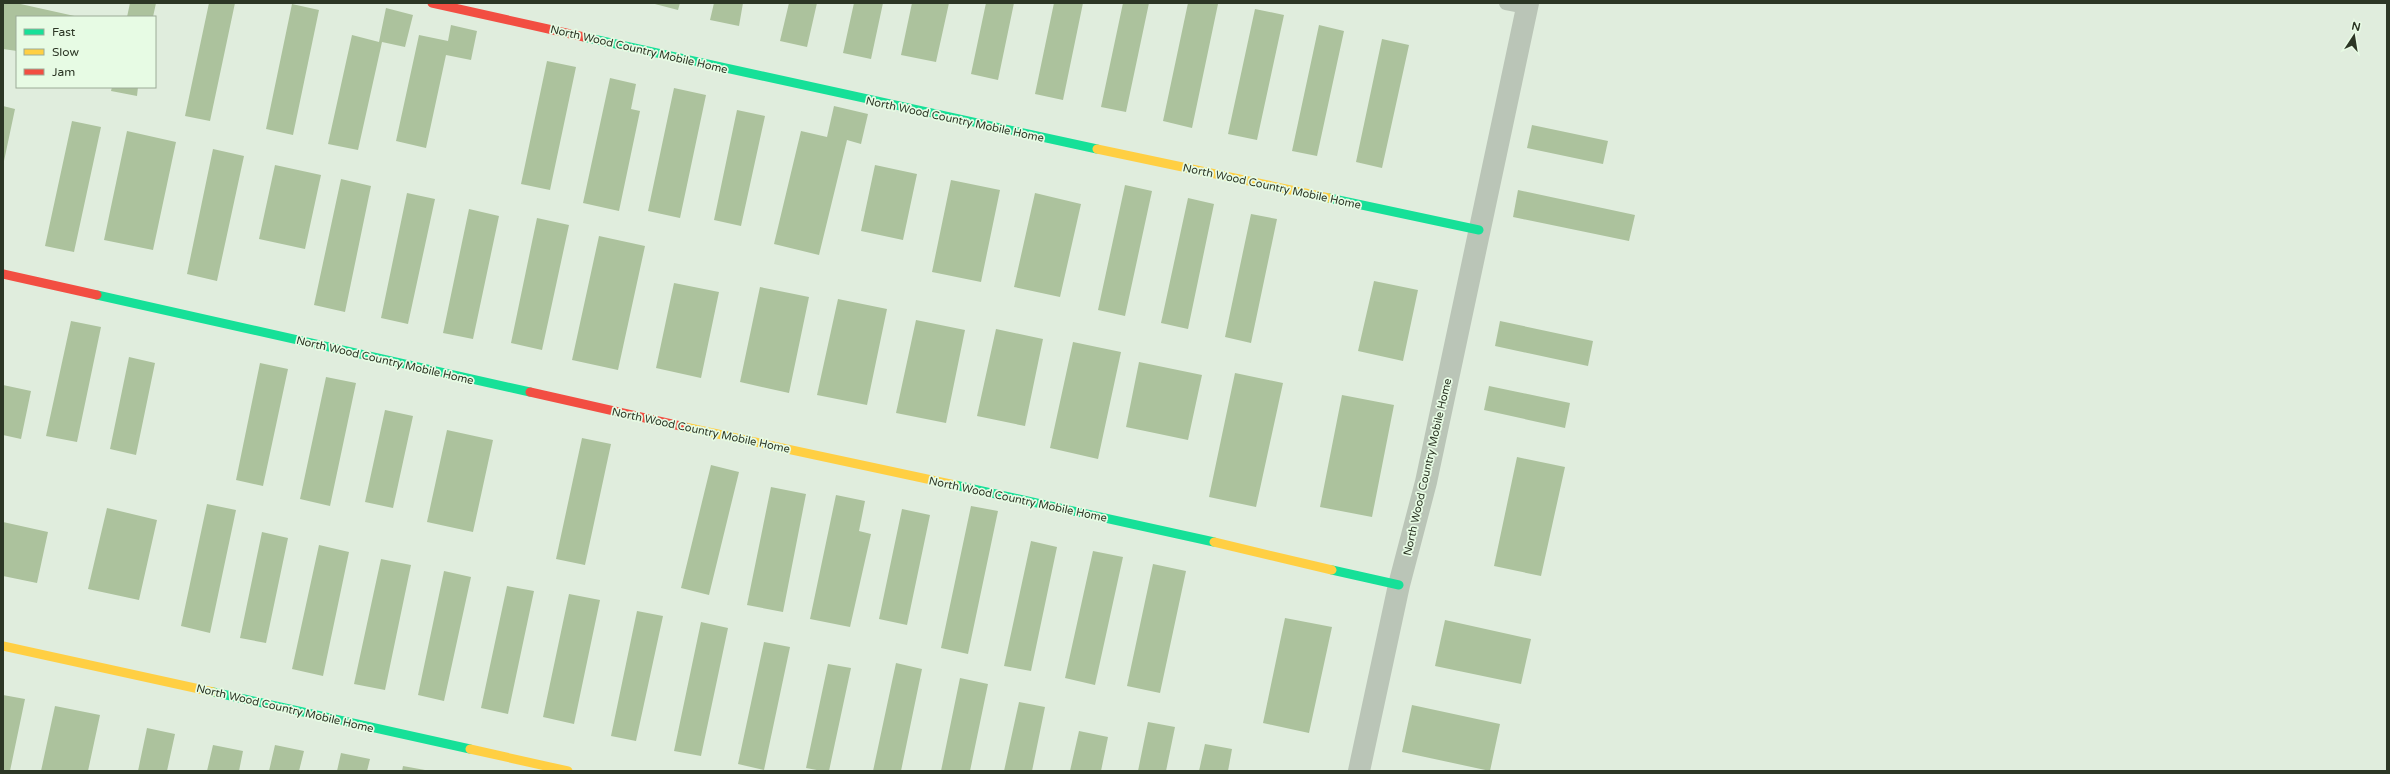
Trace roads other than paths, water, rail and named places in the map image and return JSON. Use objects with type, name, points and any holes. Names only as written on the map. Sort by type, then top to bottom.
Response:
[{"type":"street","name":"North Wood Country Mobile Home","points":[[432,3],[911,109],[1480,230]]},
{"type":"street","name":"North Wood Country Mobile Home","points":[[1359,771],[1399,586],[1426,482],[1480,230],[1520,4]]},
{"type":"street","name":"North Wood Country Mobile Home","points":[[3,274],[727,436],[1078,511],[1399,586]]},
{"type":"street","name":"North Wood Country Mobile Home","points":[[3,646],[568,771]]}]
